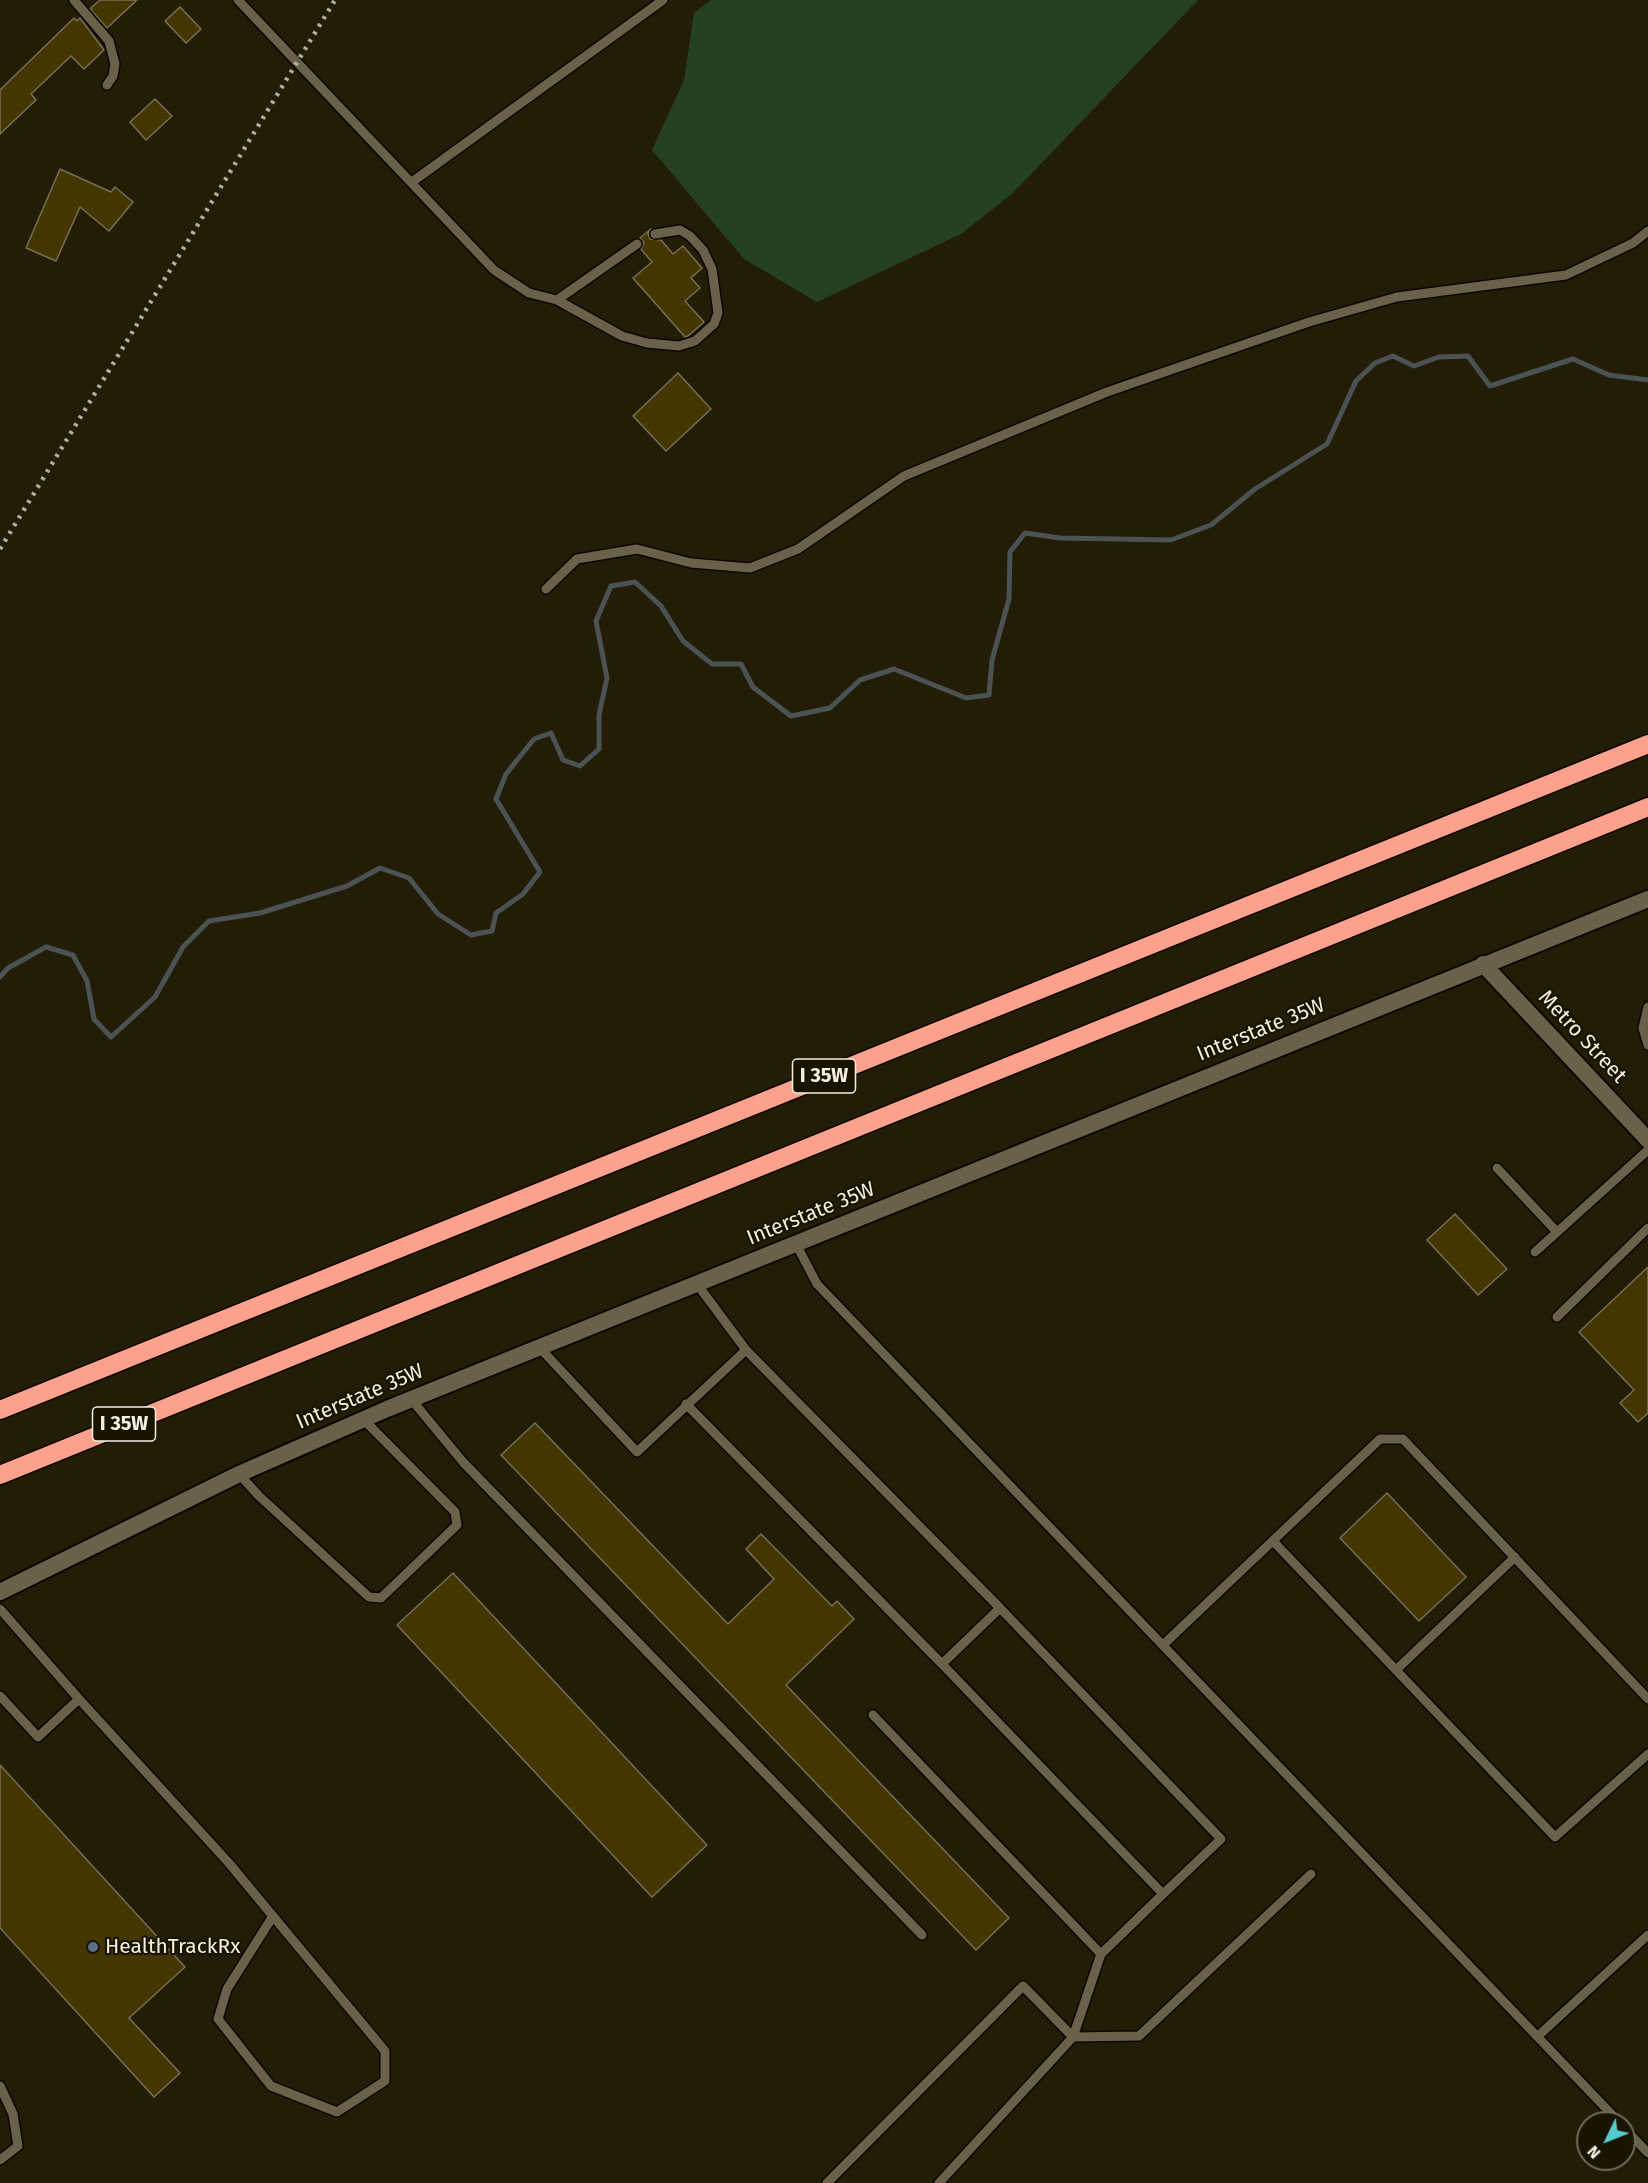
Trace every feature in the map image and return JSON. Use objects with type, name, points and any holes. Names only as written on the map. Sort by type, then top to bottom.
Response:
[{"type":"highway","name":"I 35W","points":[[0,1410],[1648,744]]},
{"type":"highway","name":"I 35W","points":[[0,1474],[1648,807]]},
{"type":"street","name":"Interstate 35W","points":[[0,1592],[239,1474],[363,1419],[1648,899]]},
{"type":"street","name":"Metro Street","points":[[1483,964],[1648,1140]]},
{"type":"lane","points":[[74,0],[109,41],[115,64],[113,76],[107,85]]},
{"type":"lane","points":[[238,0],[494,270],[529,293],[557,300],[630,338],[647,343],[679,346],[695,340],[714,324],[718,313],[712,269],[703,250],[690,236],[680,230],[656,234]]},
{"type":"lane","points":[[412,182],[663,0]]},
{"type":"lane","points":[[546,589],[578,559],[637,549],[690,563],[750,568],[798,549],[904,476],[1107,392],[1309,322],[1398,297],[1566,275],[1633,243],[1648,231]]},
{"type":"lane","points":[[557,300],[637,244]]},
{"type":"lane","points":[[1648,1007],[1643,1028],[1648,1045]]},
{"type":"lane","points":[[1535,1252],[1648,1150]]},
{"type":"lane","points":[[1497,1168],[1557,1232]]},
{"type":"lane","points":[[1557,1317],[1648,1228]]},
{"type":"lane","points":[[796,1244],[817,1284],[1609,2111]]},
{"type":"lane","points":[[697,1284],[746,1350],[1000,1608],[1221,1839],[1101,1954],[1073,2037],[939,2183]]},
{"type":"lane","points":[[539,1347],[637,1452],[746,1350]]},
{"type":"lane","points":[[411,1399],[463,1462],[922,1935]]},
{"type":"lane","points":[[686,1404],[942,1664],[1163,1894]]},
{"type":"lane","points":[[239,1474],[259,1496],[369,1597],[381,1598],[457,1525],[455,1512],[363,1419]]},
{"type":"lane","points":[[1164,1644],[1380,1439],[1403,1439],[1648,1699]]},
{"type":"lane","points":[[1273,1541],[1555,1837],[1648,1754]]},
{"type":"lane","points":[[1396,1670],[1515,1557]]},
{"type":"lane","points":[[942,1664],[1000,1608]]},
{"type":"lane","points":[[0,1609],[228,1862],[273,1916],[385,2051],[385,2082],[337,2112],[271,2086],[218,2019],[227,1989],[273,1916]]},
{"type":"lane","points":[[0,1696],[38,1737],[79,1699]]},
{"type":"lane","points":[[873,1715],[1101,1954]]},
{"type":"lane","points":[[827,2183],[1023,1986],[1073,2037],[1139,2036],[1311,1874]]},
{"type":"lane","points":[[1538,2036],[1648,1935]]},
{"type":"lane","points":[[0,2086],[13,2114],[18,2146],[0,2160]]},
{"type":"lane","points":[[1636,2140],[1648,2153]]},
{"type":"green space","points":[[711,0],[1198,0],[1012,194],[961,234],[817,302],[744,259],[652,150],[684,80],[694,13]]},
{"type":"building","points":[[100,0],[137,0],[107,28],[90,9]]},
{"type":"building","points":[[180,7],[201,29],[186,43],[165,21]]},
{"type":"building","points":[[74,18],[77,21],[80,18],[104,50],[84,69],[71,56],[31,94],[36,100],[0,134],[0,90]]},
{"type":"building","points":[[155,99],[172,116],[146,140],[130,122]]},
{"type":"building","points":[[60,169],[111,192],[115,187],[133,202],[109,231],[80,207],[56,261],[26,248]]},
{"type":"building","points":[[651,229],[648,234],[650,239],[661,240],[673,254],[683,246],[702,268],[691,278],[700,288],[685,301],[704,322],[685,337],[633,278],[652,262],[641,249],[644,243],[640,238]]},
{"type":"building","points":[[678,373],[711,409],[666,451],[633,416]]},
{"type":"building","points":[[1455,1214],[1507,1269],[1478,1295],[1427,1240]]},
{"type":"building","points":[[1648,1267],[1648,1413],[1638,1422],[1620,1403],[1634,1390],[1579,1332]]},
{"type":"building","points":[[535,1423],[728,1624],[774,1579],[746,1549],[761,1534],[832,1606],[837,1601],[854,1619],[786,1685],[1009,1918],[976,1950],[501,1455]]},
{"type":"building","points":[[1387,1493],[1466,1577],[1419,1621],[1340,1538]]},
{"type":"building","points":[[453,1573],[707,1845],[652,1897],[397,1625]]},
{"type":"building","name":"HealthTrackRx","points":[[0,1765],[185,1967],[129,2018],[180,2073],[154,2097],[0,1928]]},
{"type":"waterway","points":[[0,977],[8,968],[46,947],[73,955],[87,981],[94,1019],[111,1037],[155,997],[183,947],[209,921],[260,913],[347,886],[380,868],[409,878],[438,914],[471,935],[492,931],[496,913],[523,894],[540,872],[496,799],[506,774],[534,739],[551,733],[563,760],[580,766],[599,749],[599,715],[607,678],[596,621],[611,586],[635,582],[661,606],[683,641],[712,664],[741,664],[753,687],[791,716],[830,708],[860,680],[894,669],[966,698],[989,695],[992,660],[1009,599],[1010,552],[1025,533],[1060,538],[1171,540],[1211,525],[1255,489],[1327,444],[1356,381],[1375,363],[1393,356],[1414,366],[1439,357],[1468,356],[1490,386],[1573,359],[1609,375],[1648,380]]},
{"type":"railway","points":[[0,549],[335,0]]},
{"type":"place","name":"HealthTrackRx","points":[[93,1947]]}]
